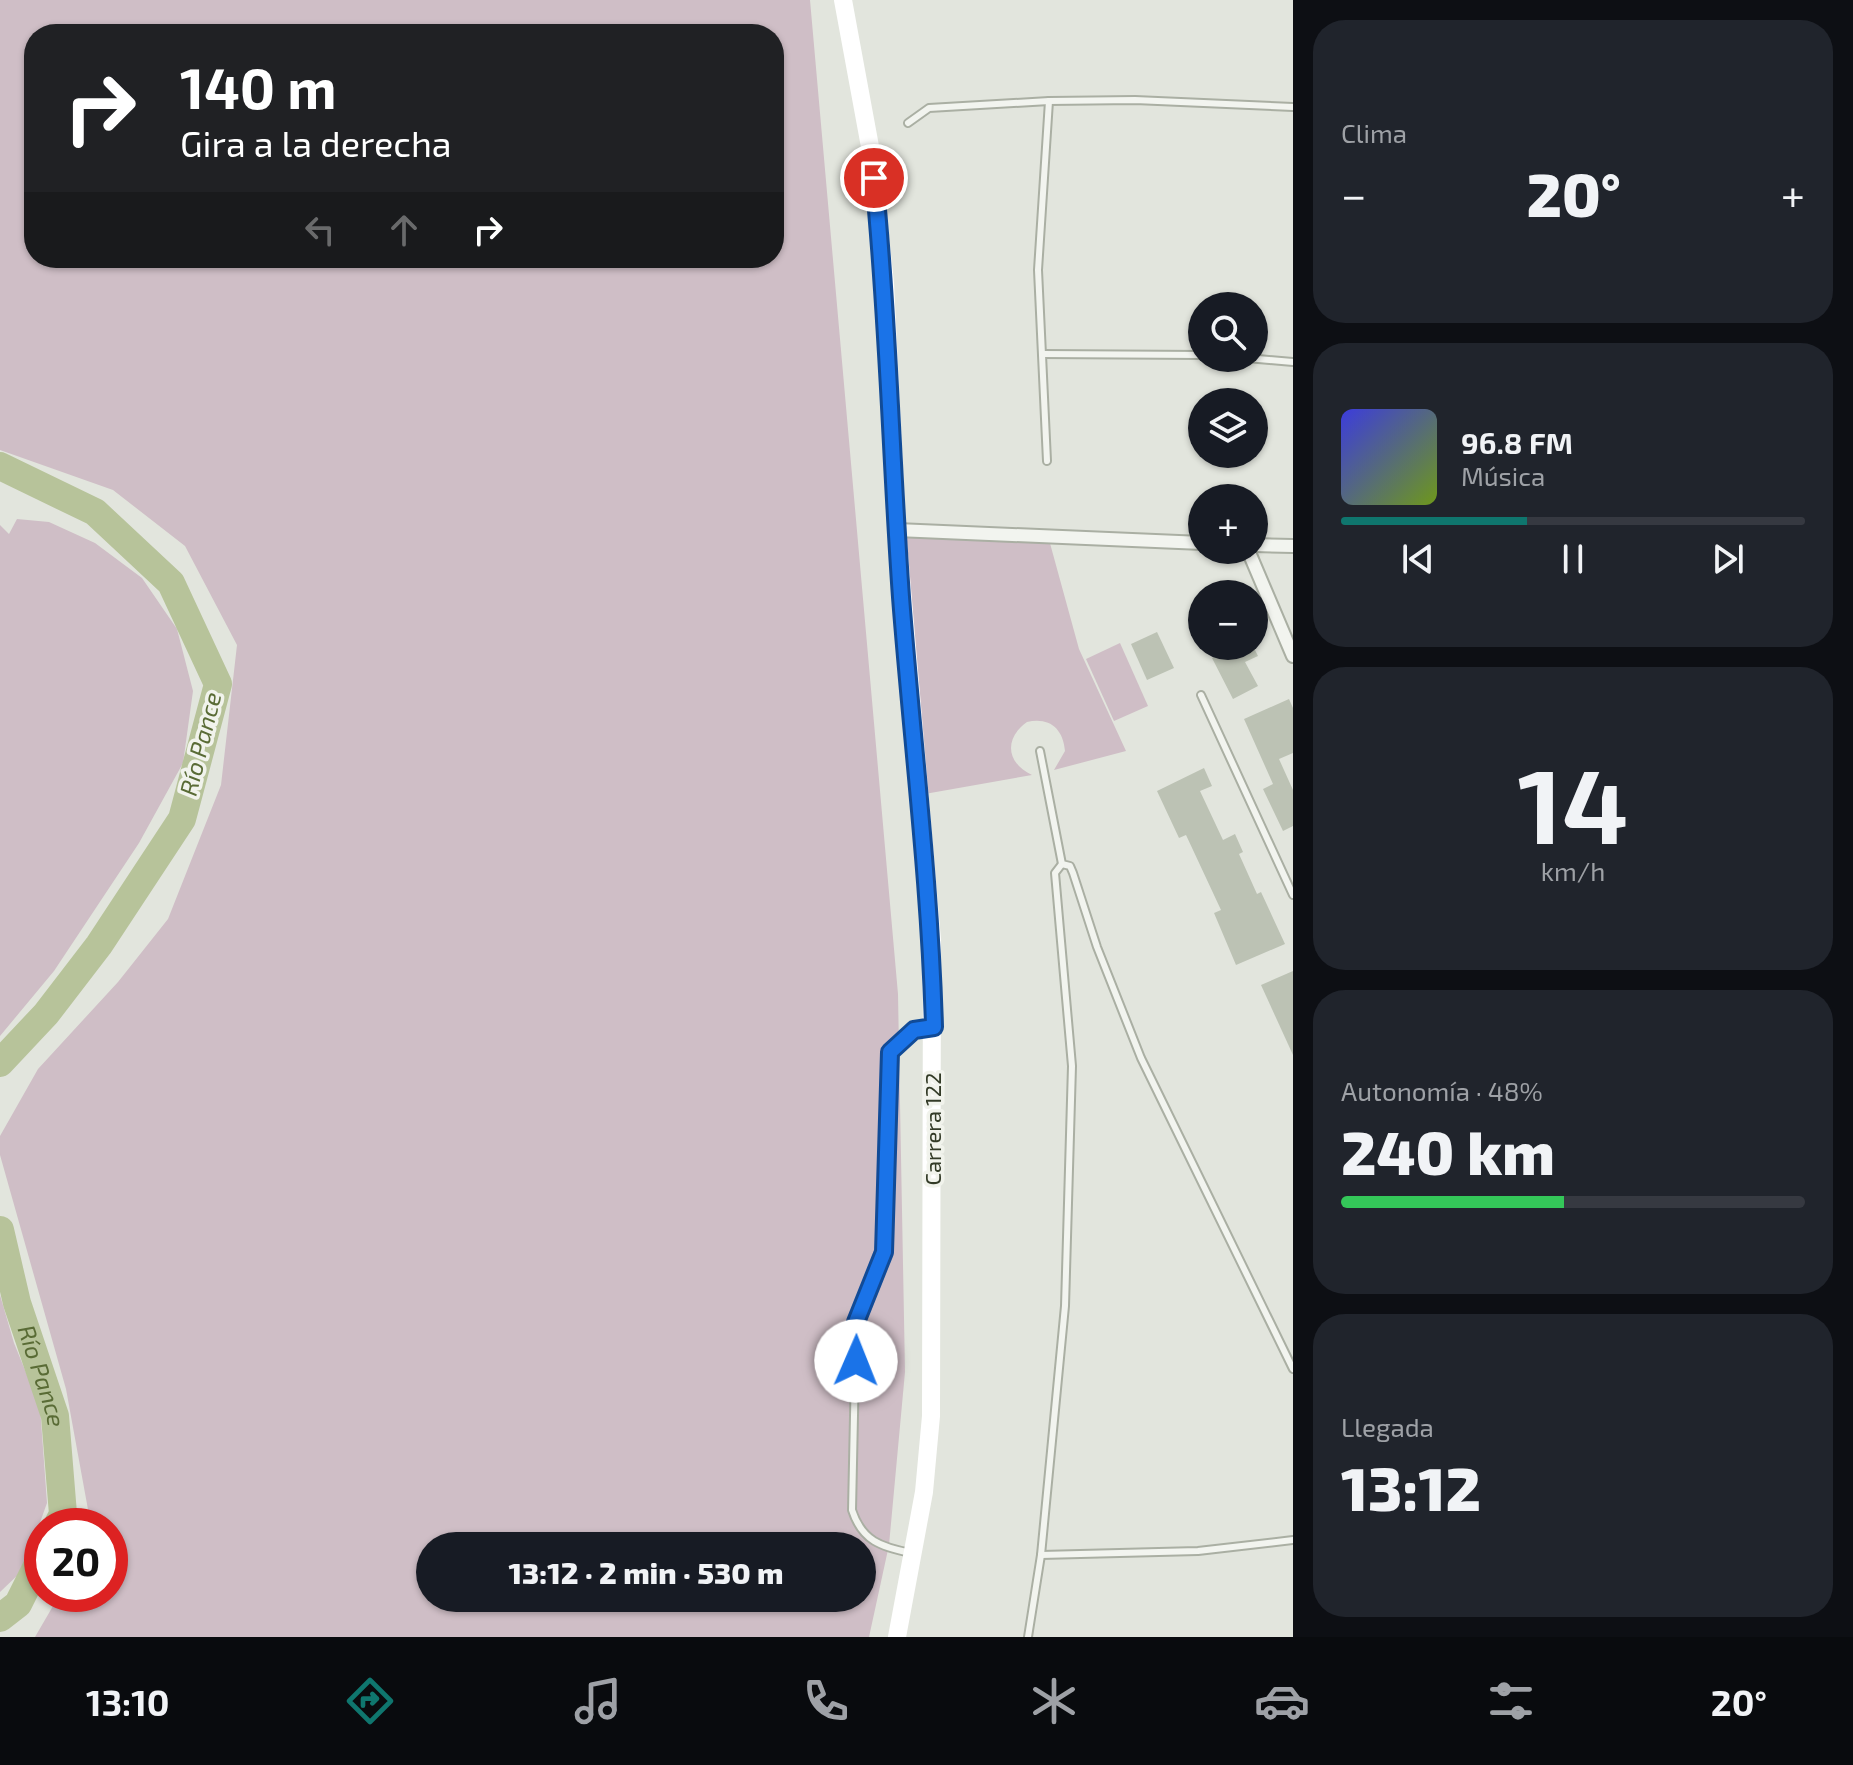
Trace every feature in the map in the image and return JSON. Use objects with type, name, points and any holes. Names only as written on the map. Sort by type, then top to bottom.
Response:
[{"type":"street","name":"Carrera 122","points":[[846,4],[871,152],[885,283],[897,530],[932,940],[931,1416],[915,1553],[897,1637]]},
{"type":"street","points":[[897,530],[1188,542]]},
{"type":"street","points":[[1268,545],[1293,546]]},
{"type":"street","points":[[1254,564],[1293,656]]},
{"type":"lane","points":[[908,123],[929,108],[1049,101],[1135,100],[1293,107]]},
{"type":"lane","points":[[1047,461],[1038,270],[1049,101]]},
{"type":"lane","points":[[1042,354],[1188,355]]},
{"type":"lane","points":[[1268,360],[1293,362]]},
{"type":"lane","points":[[1201,695],[1293,895]]},
{"type":"lane","points":[[1028,1637],[1041,1555],[1065,1306],[1072,1066],[1055,873],[1062,864],[1040,751]]},
{"type":"lane","points":[[1062,864],[1070,866],[1073,873],[1097,947],[1141,1058],[1293,1369]]},
{"type":"lane","points":[[915,1553],[877,1545],[864,1536],[852,1510],[856,1322],[884,1252],[890,1052],[914,1030],[934,1027]]},
{"type":"lane","points":[[1041,1555],[1198,1551],[1293,1540]]},
{"type":"shaded area","points":[[0,0],[810,0],[898,994],[905,1372],[889,1545],[876,1605],[876,1532],[416,1532],[416,1612],[874,1612],[869,1637],[35,1637],[50,1612],[128,1612],[128,1508],[88,1508],[66,1389],[0,1155],[0,1136],[38,1069],[118,982],[168,919],[221,785],[237,645],[185,546],[113,490],[0,450]]},
{"type":"shaded area","points":[[17,519],[49,522],[95,543],[142,578],[177,629],[193,691],[183,763],[139,843],[54,971],[0,1036],[0,525],[9,534]]},
{"type":"shaded area","points":[[897,530],[1048,536],[1079,649],[1126,751],[1054,770],[1065,751],[1058,730],[1042,721],[1027,722],[1014,735],[1011,750],[1017,764],[1032,775],[919,795]]},
{"type":"shaded area","points":[[1120,643],[1148,706],[1114,721],[1086,659]]},
{"type":"shaded area","points":[[0,1295],[14,1343],[40,1407],[47,1503],[45,1508],[24,1508],[24,1567],[0,1592]]},
{"type":"building","points":[[1157,632],[1174,668],[1147,680],[1131,644]]},
{"type":"building","points":[[1213,660],[1249,660],[1245,662],[1258,686],[1233,699]]},
{"type":"building","points":[[1289,699],[1293,708],[1293,753],[1279,759],[1293,790],[1293,826],[1283,831],[1263,789],[1273,784],[1244,719]]},
{"type":"building","points":[[1204,768],[1212,786],[1200,791],[1223,840],[1235,834],[1243,852],[1239,854],[1257,894],[1261,892],[1285,944],[1236,965],[1214,913],[1221,910],[1186,835],[1179,838],[1157,791]]},
{"type":"building","points":[[1293,971],[1293,1055],[1261,985]]},
{"type":"waterway","name":"Río Pance","points":[[0,466],[95,512],[171,583],[218,684],[182,819],[99,945],[46,1014],[0,1063]]},
{"type":"waterway","name":"Río Pance","points":[[0,1230],[17,1303],[55,1416],[63,1508]]},
{"type":"waterway","name":"Río Pance","points":[[0,1618],[18,1604],[24,1592]]},
{"type":"route","points":[[856,1361],[856,1322],[884,1252],[890,1052],[901,1038],[914,1030],[934,1027],[932,940],[913,752],[897,530],[885,283],[874,178]]}]
